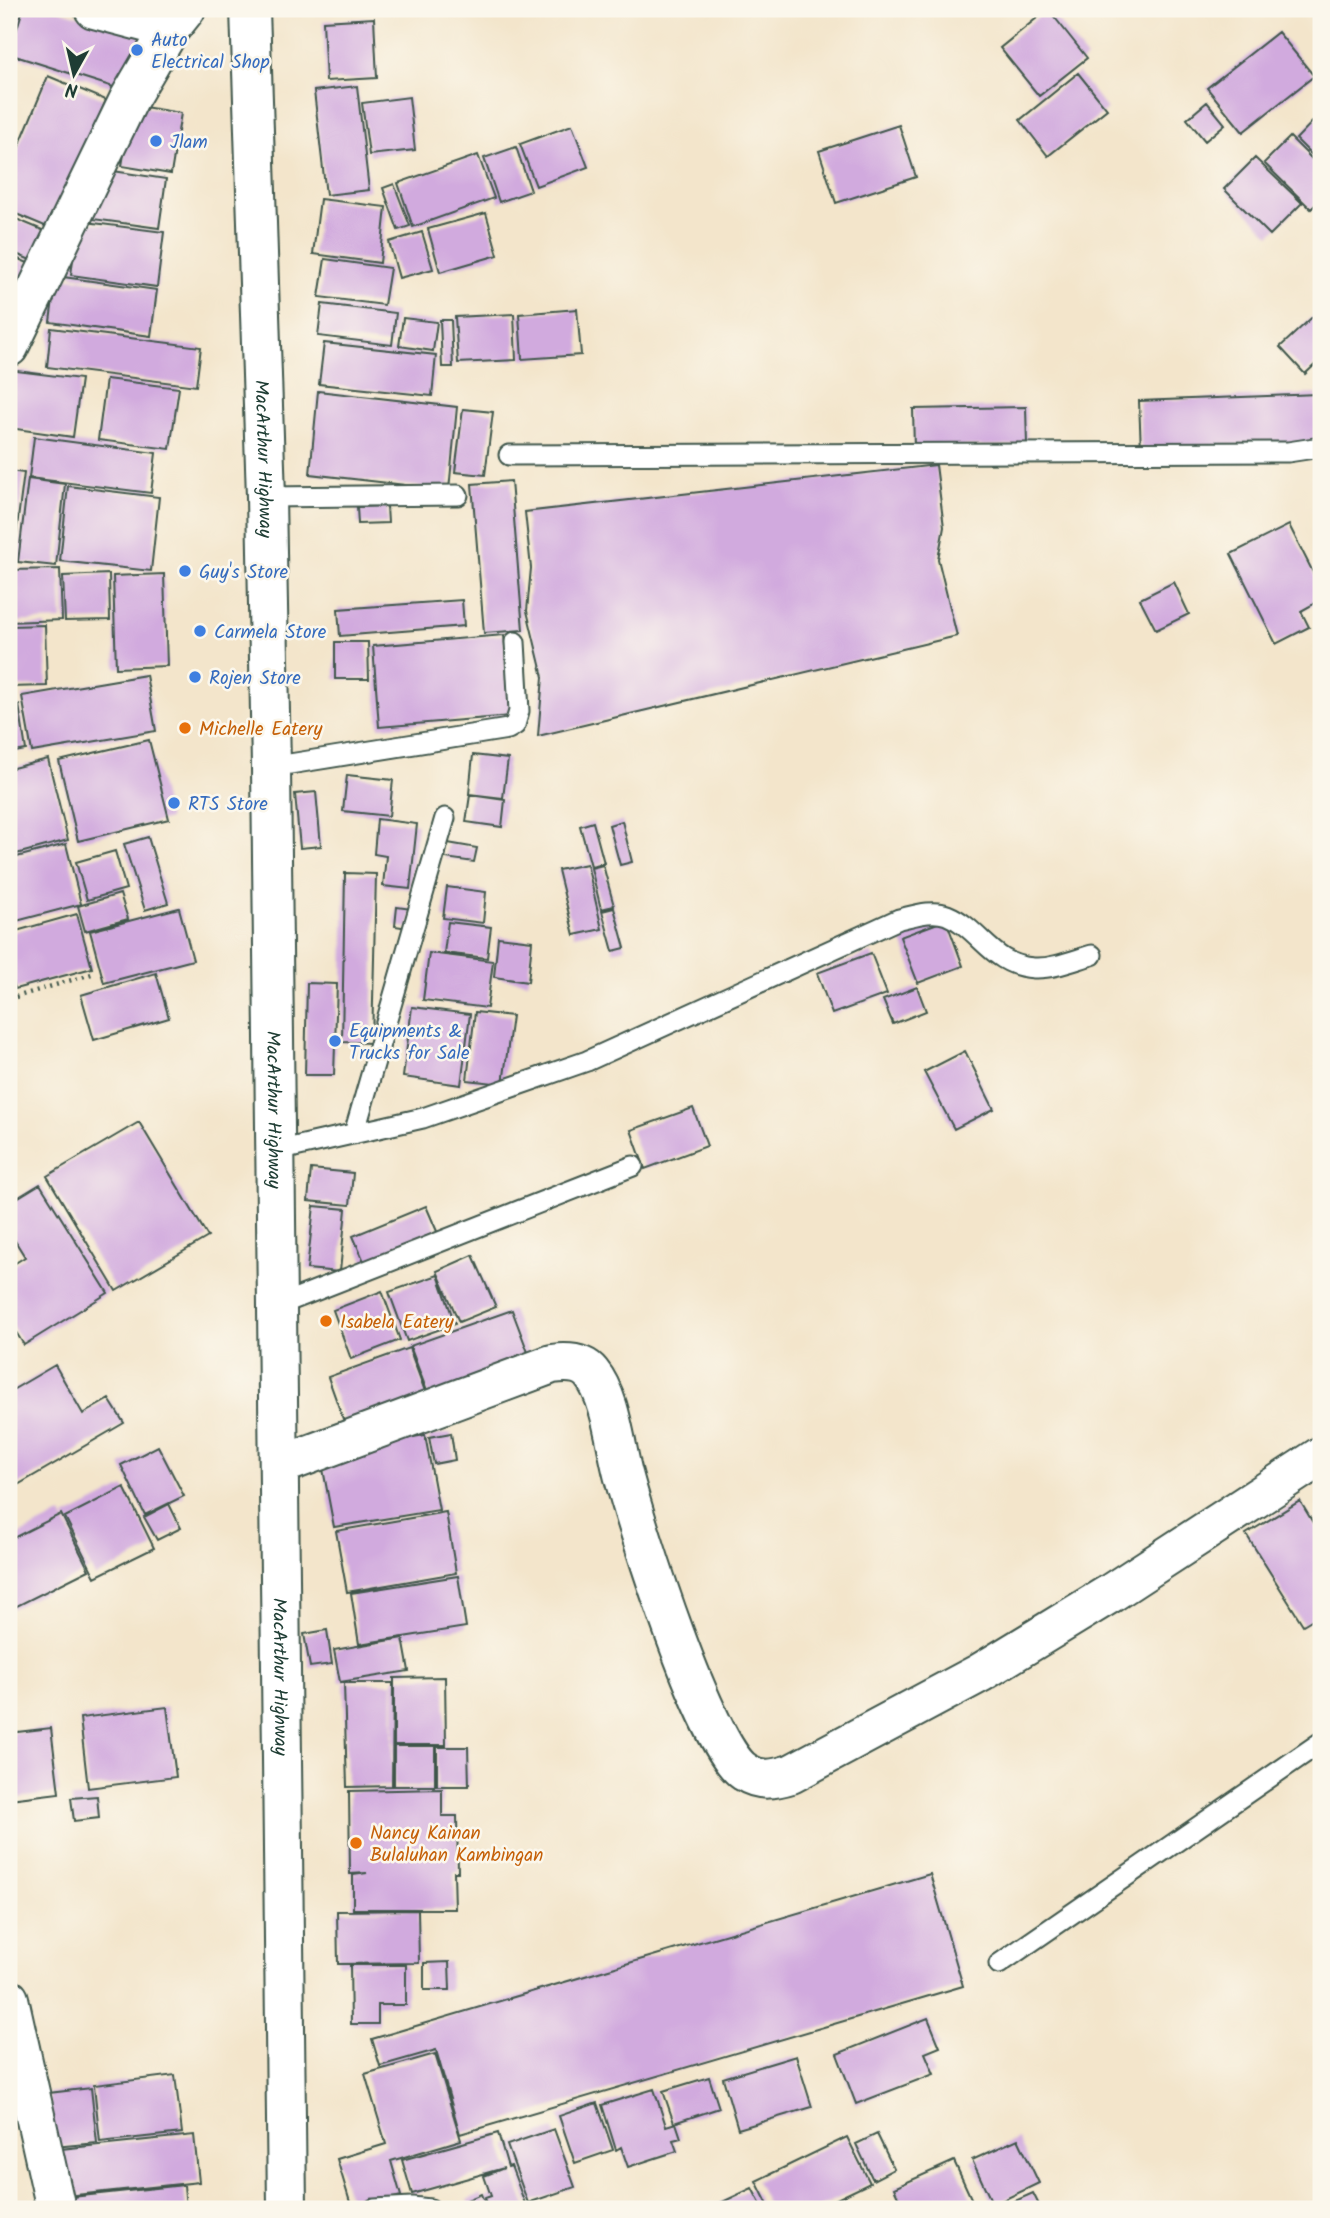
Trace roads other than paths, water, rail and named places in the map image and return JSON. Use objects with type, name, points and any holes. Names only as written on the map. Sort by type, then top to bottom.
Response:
[{"type":"main road","points":[[13,325],[129,99],[178,19],[94,9]]},
{"type":"main road","name":"MacArthur Highway","points":[[250,9],[266,497],[271,767],[281,1465],[287,2209]]},
{"type":"main road","points":[[281,1465],[552,1364],[567,1362],[589,1371],[604,1397],[635,1517],[705,1711],[725,1750],[743,1772],[757,1778],[774,1780],[791,1774],[980,1673],[1111,1593],[1321,1456]]},
{"type":"main road","points":[[9,1999],[56,2209]]},
{"type":"lane","points":[[509,455],[1261,453],[1321,447]]},
{"type":"lane","points":[[266,497],[458,495]]},
{"type":"lane","points":[[271,767],[508,729],[515,725],[519,711],[515,642]]},
{"type":"lane","points":[[354,1134],[445,818]]},
{"type":"lane","points":[[277,1151],[423,1118],[587,1061],[899,919],[922,913],[945,914],[968,928],[998,957],[1021,966],[1054,966],[1092,955]]},
{"type":"lane","points":[[279,1305],[633,1166]]},
{"type":"lane","points":[[999,1964],[1321,1742]]},
{"type":"lane","points":[[374,2209],[430,2209]]},
{"type":"place","name":"Auto Electrical Shop","points":[[137,50]]},
{"type":"place","name":"Jlam","points":[[156,141]]},
{"type":"place","name":"Guy's Store","points":[[185,571]]},
{"type":"place","name":"Carmela Store","points":[[200,631]]},
{"type":"place","name":"Rojen Store","points":[[195,677]]},
{"type":"place","name":"Michelle Eatery","points":[[185,728]]},
{"type":"place","name":"RTS Store","points":[[174,803]]},
{"type":"place","name":"Equipments & Trucks for Sale","points":[[335,1041]]},
{"type":"place","name":"Isabela Eatery","points":[[326,1321]]},
{"type":"place","name":"Nancy Kainan Bulaluhan Kambingan","points":[[356,1843]]}]
